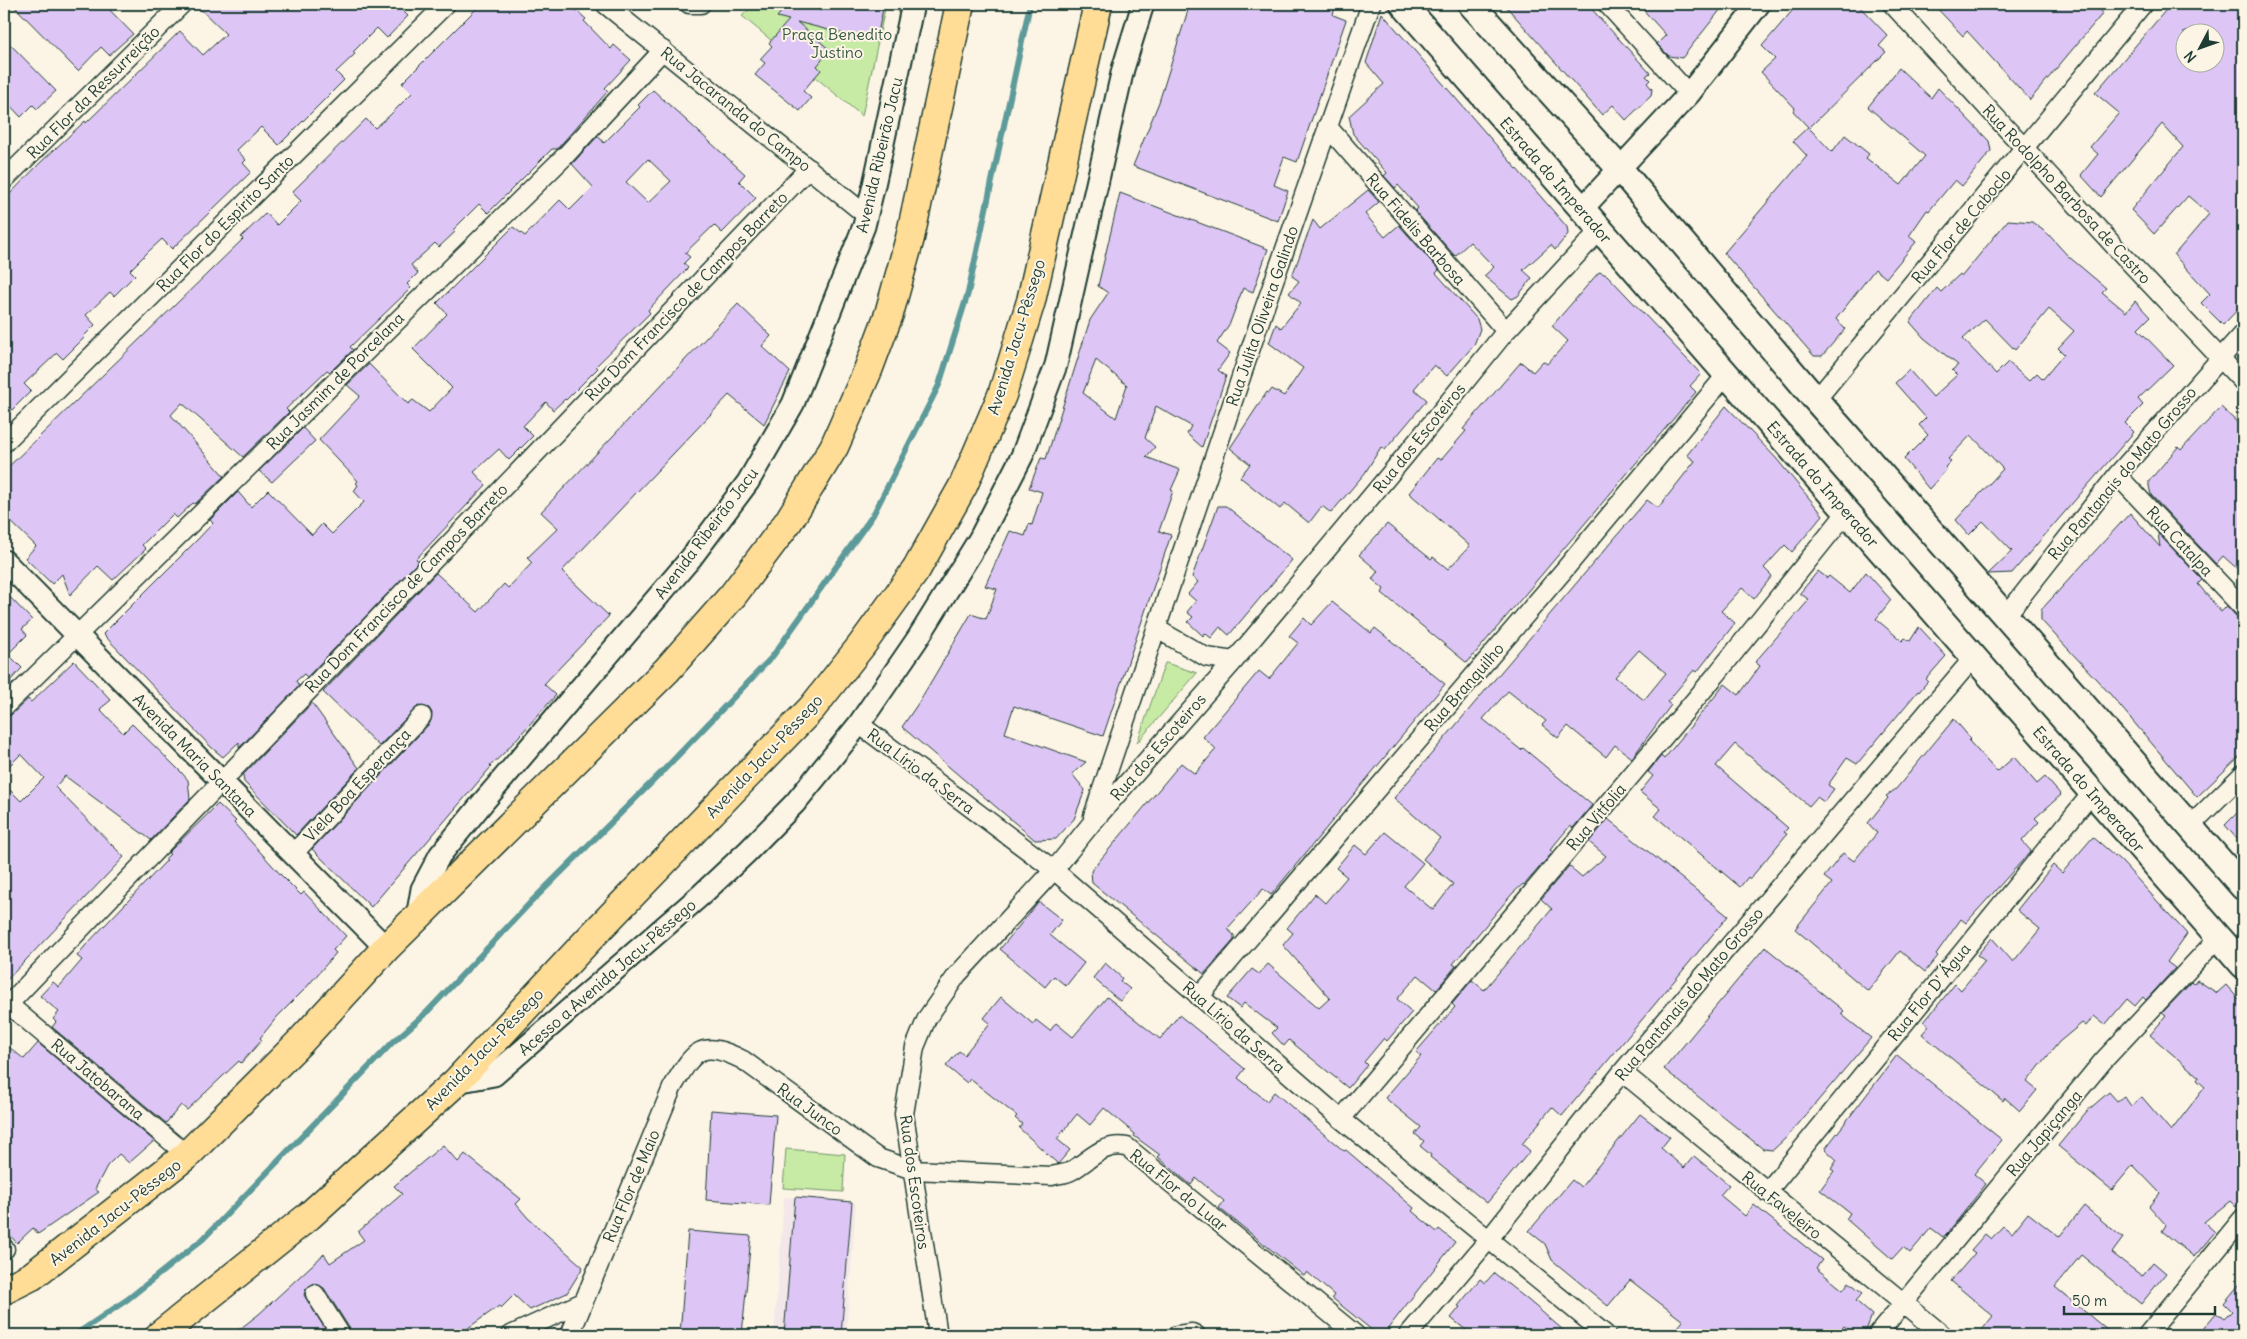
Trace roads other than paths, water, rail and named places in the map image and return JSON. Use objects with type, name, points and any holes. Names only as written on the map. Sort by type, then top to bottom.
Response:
[{"type":"highway","name":"Avenida Jacu-Pêssego","points":[[4,1290],[32,1276],[187,1155],[300,1042],[386,948],[666,670],[733,595],[788,522],[834,447],[868,370],[889,314],[910,238],[960,4]]},
{"type":"highway","name":"Avenida Jacu-Pêssego","points":[[160,1335],[308,1216],[456,1082],[590,938],[812,708],[861,646],[916,570],[963,486],[1002,395],[1031,301],[1098,4]]},
{"type":"main road","name":"Estrada do Imperador","points":[[1403,4],[1581,210],[1727,374],[2243,965]]},
{"type":"main road","points":[[1471,4],[1620,169],[1816,400],[2243,887]]},
{"type":"street","name":"Rua Flor da Ressurreição","points":[[4,180],[182,4]]},
{"type":"street","name":"Rua Flor do Espírito Santo","points":[[4,442],[446,4]]},
{"type":"street","name":"Rua Jacaranda do Campo","points":[[605,4],[866,215]]},
{"type":"street","name":"Avenida Ribeirão Jacu","points":[[417,918],[422,889],[440,855],[484,800],[691,558],[748,482],[792,404],[831,312],[866,215],[913,4]]},
{"type":"street","points":[[859,724],[918,638],[980,538],[1022,456],[1056,365],[1124,69],[1143,4]]},
{"type":"street","name":"Rua Julita Oliveira Galindo","points":[[1091,824],[1327,126],[1371,4]]},
{"type":"street","points":[[1607,4],[1689,94]]},
{"type":"street","points":[[1581,210],[1689,94],[1759,4]]},
{"type":"street","name":"Rua Rodolpho Barbosa de Castro","points":[[1892,4],[2243,382]]},
{"type":"street","name":"Rua Flor de Caboclo","points":[[1816,400],[2143,4]]},
{"type":"street","name":"Rua Jasmim de Porcelana","points":[[4,708],[564,156],[663,50]]},
{"type":"street","name":"Rua Fidelis Barbosa","points":[[1327,126],[1506,331]]},
{"type":"street","name":"Rua Dom Francisco de Campos Barreto","points":[[6,1006],[809,168]]},
{"type":"street","name":"Rua dos Escoteiros","points":[[938,1335],[904,1114],[914,1047],[927,1018],[957,975],[1054,870],[1091,824],[1234,661],[1405,456],[1506,331],[1599,230]]},
{"type":"street","name":"Rua Pantanais do Mato Grosso","points":[[2005,617],[2117,475],[2243,333]]},
{"type":"street","name":"Rua Branquilho","points":[[1199,997],[1565,569],[1727,374]]},
{"type":"street","name":"Rua Catalpa","points":[[2117,475],[2243,608]]},
{"type":"street","name":"Rua Vitfolia","points":[[1341,1119],[1716,675],[1847,512]]},
{"type":"street","name":"Avenida Maria Santana","points":[[4,561],[386,948]]},
{"type":"street","points":[[1157,630],[1206,657],[1234,661]]},
{"type":"street","name":"Rua Pantanais do Mato Grosso","points":[[1408,1335],[1489,1239],[1622,1072],[1974,657]]},
{"type":"street","name":"Viela Boa Esperança","points":[[293,854],[422,716]]},
{"type":"street","name":"Acesso a Avenida Jacu-Pêssego","points":[[456,1082],[494,1075],[701,895],[748,852],[795,803],[859,724]]},
{"type":"street","name":"Rua Lírio da Serra","points":[[859,724],[1054,870],[1341,1119],[1606,1335]]},
{"type":"street","points":[[2190,826],[2243,774]]},
{"type":"street","name":"Rua Flor D' Água","points":[[1767,1192],[2092,793]]},
{"type":"street","name":"Rua Japiçanga","points":[[1877,1335],[2103,1061],[2219,937]]},
{"type":"street","name":"Rua Jatobarana","points":[[6,1006],[187,1155]]},
{"type":"street","name":"Rua Junco","points":[[707,1047],[724,1051],[743,1060],[878,1158],[913,1170]]},
{"type":"street","name":"Rua Flor de Maio","points":[[570,1335],[672,1088],[696,1054],[707,1047]]},
{"type":"street","name":"Rua Faveleiro","points":[[1622,1072],[1943,1335]]},
{"type":"street","name":"Rua Flor do Luar","points":[[913,1170],[1052,1176],[1069,1172],[1107,1148],[1115,1145],[1126,1147],[1356,1335]]},
{"type":"street","points":[[2147,1335],[2243,1218]]},
{"type":"street","points":[[315,1294],[341,1335]]},
{"type":"street","points":[[511,1335],[533,1330],[583,1302]]},
{"type":"street","points":[[1177,1335],[1192,1333],[1196,1335]]},
{"type":"waterway","points":[[75,1335],[128,1299],[203,1239],[392,1043],[427,1012],[531,902],[661,773],[772,657],[873,515],[939,385],[968,293],[1030,4]]},
{"type":"park label","name":"Praça Benedito Justino","points":[[837,43]]}]
